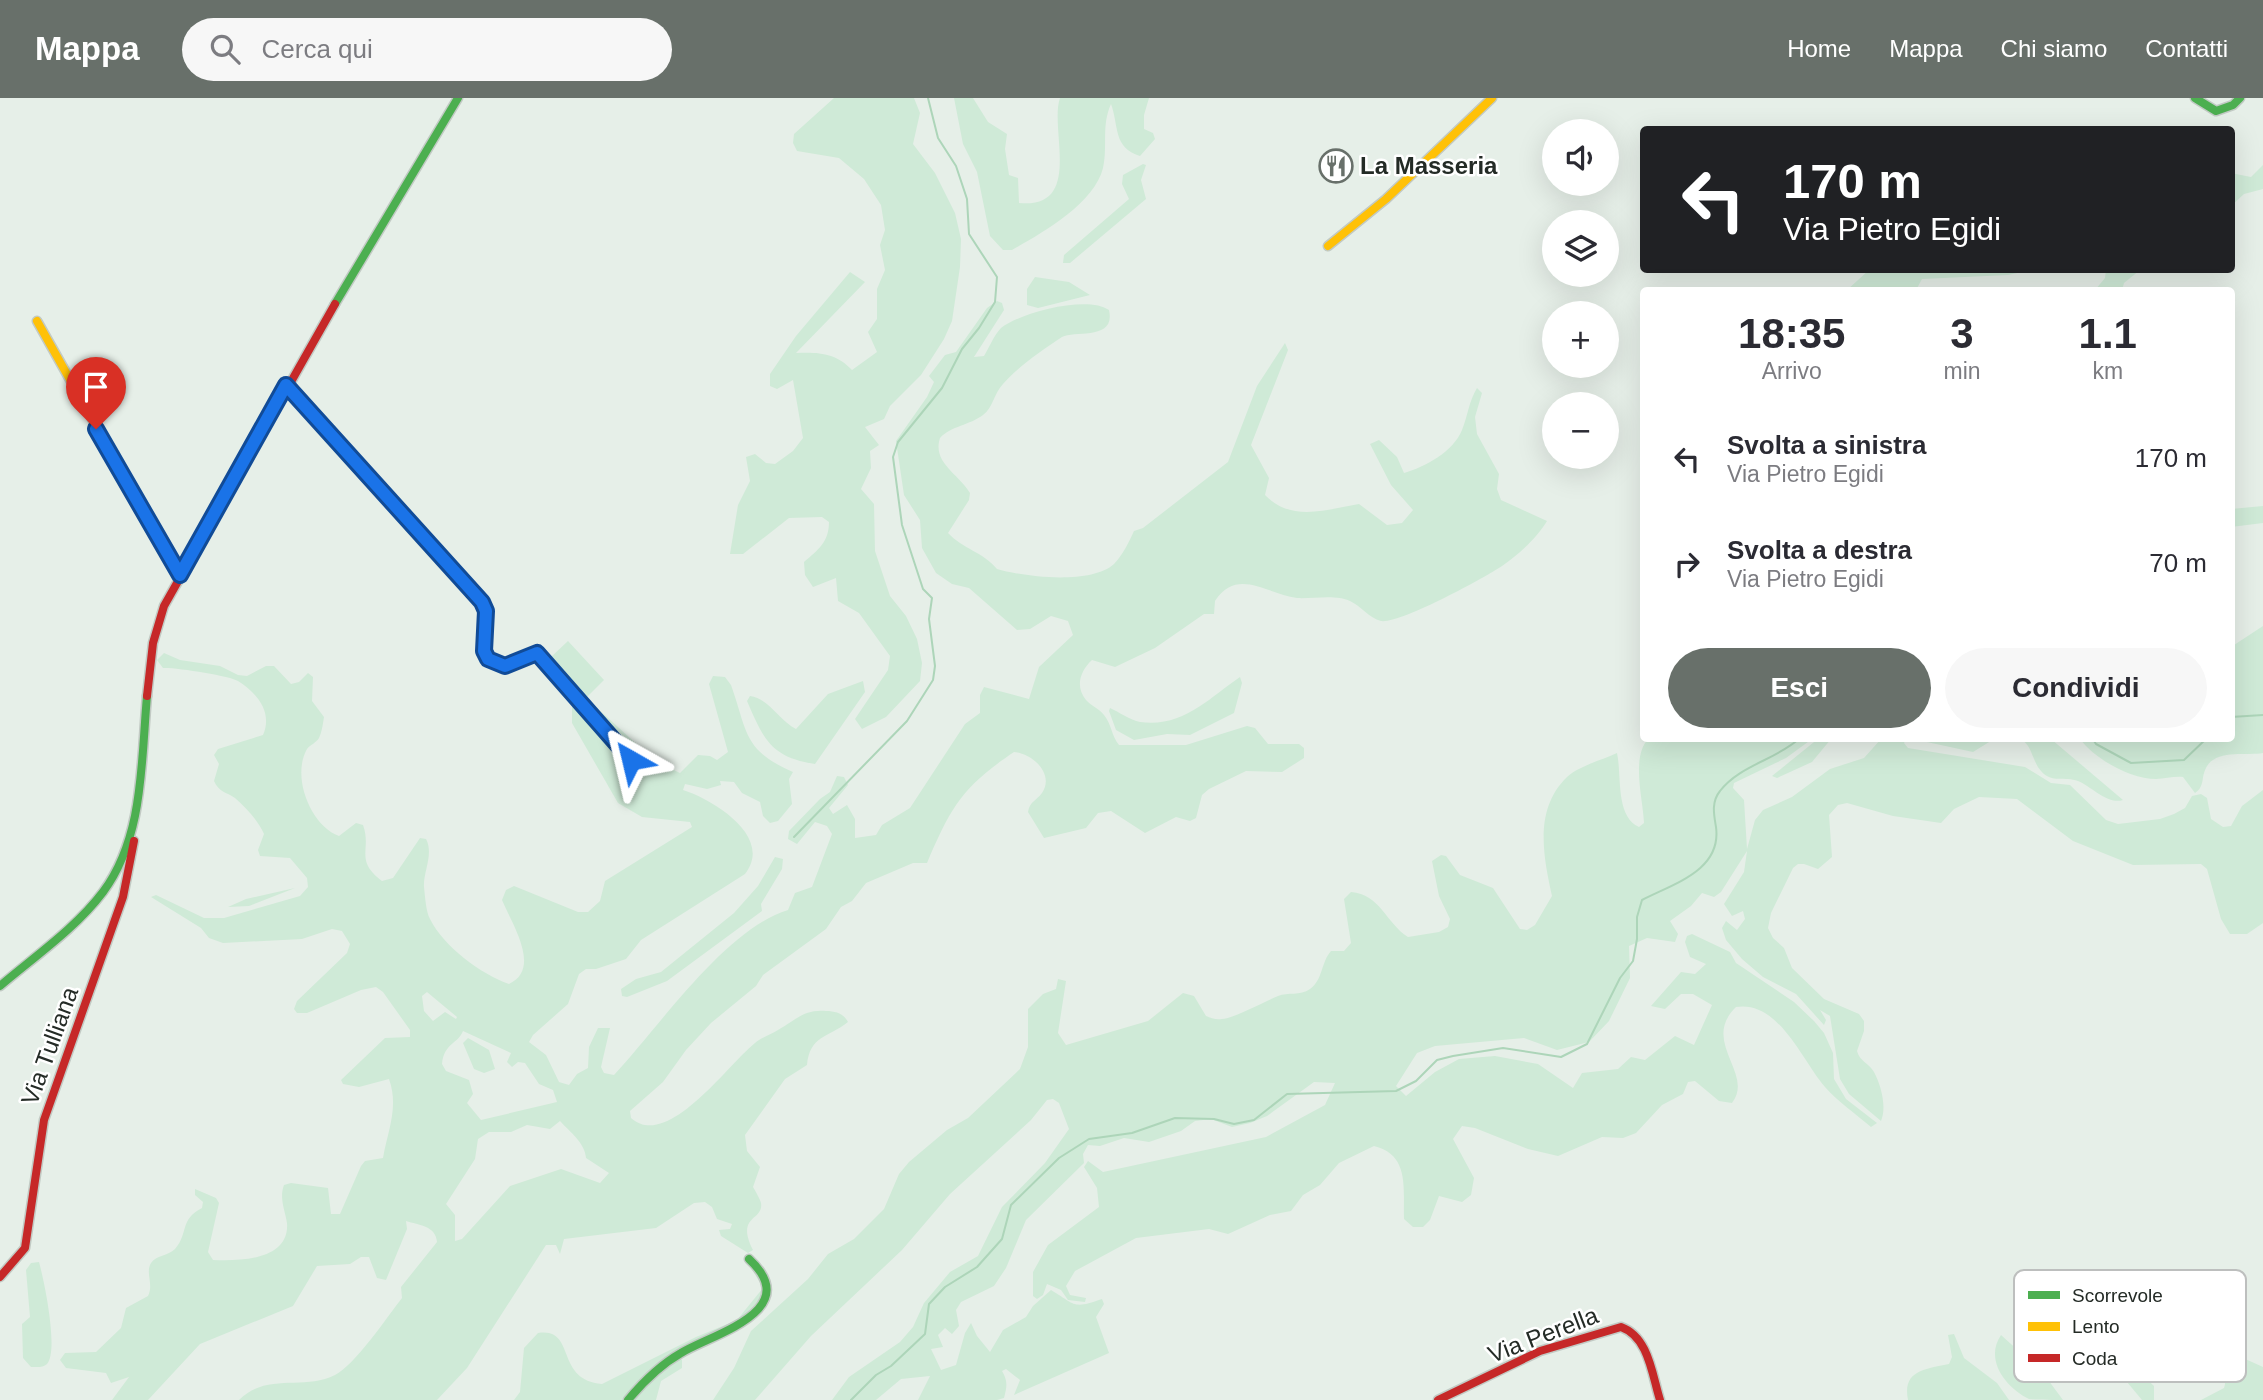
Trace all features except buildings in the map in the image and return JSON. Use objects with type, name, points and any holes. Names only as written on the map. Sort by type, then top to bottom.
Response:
[{"type":"street","points":[[0,986],[97,901],[118,870],[134,824],[153,643],[164,607],[286,385],[458,98]]},
{"type":"street","points":[[1328,246],[1386,199],[1492,98]]},
{"type":"street","points":[[2195,98],[2216,111],[2232,105],[2240,98]]},
{"type":"street","points":[[37,321],[180,575]]},
{"type":"street","points":[[286,385],[482,602],[485,609],[484,651],[487,657],[505,666],[537,653],[631,760]]},
{"type":"street","name":"Via Tulliana","points":[[0,1277],[25,1248],[42,1126],[124,894],[134,843],[134,824]]},
{"type":"street","points":[[628,1400],[671,1359],[729,1332],[758,1306],[767,1295],[768,1284],[762,1271],[749,1259]]},
{"type":"street","name":"Via Perella","points":[[1438,1400],[1540,1351],[1621,1327],[1632,1331],[1640,1342],[1660,1400]]},
{"type":"green space","points":[[834,98],[914,98],[920,113],[913,144],[935,173],[955,213],[961,239],[952,321],[944,339],[921,375],[890,406],[884,419],[865,427],[879,445],[870,451],[871,468],[861,489],[874,504],[875,551],[890,596],[906,616],[917,639],[922,663],[920,681],[886,717],[862,729],[855,719],[888,670],[890,656],[859,613],[838,601],[836,578],[813,587],[805,575],[804,562],[825,540],[829,522],[822,517],[789,518],[743,554],[730,554],[738,505],[750,481],[746,457],[755,454],[766,463],[775,464],[793,451],[803,438],[793,380],[777,389],[770,386],[770,374],[796,336],[850,272],[865,282],[796,353],[827,355],[840,360],[852,370],[877,352],[868,332],[877,319],[877,289],[885,270],[880,245],[885,230],[881,205],[864,179],[839,158],[797,151],[793,143],[794,134]]},
{"type":"green space","points":[[954,98],[973,98],[988,122],[1007,134],[1005,149],[1009,175],[1018,178],[1019,203],[1039,201],[1051,193],[1058,181],[1060,98],[1149,98],[1144,115],[1144,129],[1153,133],[1155,139],[1140,156],[1125,148],[1118,135],[1111,104],[1106,120],[1103,168],[1089,194],[1052,226],[1012,250],[1003,250],[990,236],[977,172],[963,144]]},
{"type":"green space","points":[[1143,164],[1146,165],[1141,180],[1146,199],[1070,263],[1063,263],[1064,255],[1129,199],[1122,184],[1123,175]]},
{"type":"green space","points":[[2263,165],[2263,189],[2244,194],[2235,202],[2235,174],[2251,177]]},
{"type":"green space","points":[[1866,273],[2017,273],[1922,279],[1918,287],[1850,287]]},
{"type":"green space","points":[[2106,273],[2136,273],[2123,287],[2098,287]]},
{"type":"green space","points":[[1035,277],[1069,282],[1090,295],[1038,308],[1027,305],[1027,289]]},
{"type":"green space","points":[[997,301],[1002,303],[1004,310],[974,357],[984,356],[1001,328],[1038,311],[1086,304],[1109,310],[1110,320],[1101,330],[1068,335],[1047,347],[1003,384],[983,415],[940,438],[939,447],[943,461],[970,493],[969,500],[948,533],[986,558],[997,569],[1023,575],[1074,577],[1103,571],[1114,564],[1134,531],[1143,528],[1228,462],[1257,386],[1285,343],[1288,350],[1251,445],[1269,478],[1265,495],[1275,503],[1286,509],[1309,512],[1359,504],[1387,525],[1402,523],[1413,510],[1391,485],[1370,444],[1379,440],[1397,457],[1404,473],[1429,463],[1445,452],[1458,438],[1477,388],[1482,393],[1475,417],[1477,434],[1499,474],[1497,489],[1501,500],[1547,521],[1527,546],[1502,566],[1442,599],[1391,620],[1381,621],[1344,599],[1297,598],[1243,584],[1224,591],[1215,601],[1214,614],[1204,614],[1155,648],[1115,667],[1092,660],[1080,679],[1081,690],[1086,700],[1107,719],[1119,745],[1186,745],[1247,726],[1255,728],[1268,744],[1299,744],[1304,748],[1304,758],[1282,772],[1246,771],[1202,795],[1196,818],[1190,821],[1176,817],[1145,833],[1111,811],[1098,813],[1086,828],[1044,838],[1028,812],[1042,793],[1046,779],[1034,760],[1014,752],[982,776],[951,812],[927,863],[913,863],[866,883],[852,901],[841,907],[826,929],[763,975],[756,986],[711,1023],[686,1050],[663,1082],[630,1111],[631,1118],[646,1125],[663,1123],[699,1099],[759,1040],[800,1016],[830,1011],[846,1019],[848,1022],[816,1042],[807,1065],[785,1079],[745,1135],[747,1151],[760,1167],[753,1187],[761,1203],[761,1209],[748,1224],[748,1239],[753,1250],[748,1253],[721,1236],[719,1230],[730,1229],[732,1224],[717,1219],[712,1207],[705,1202],[694,1203],[656,1228],[564,1239],[560,1254],[556,1245],[546,1245],[467,1368],[437,1400],[239,1400],[250,1392],[273,1384],[323,1380],[352,1362],[402,1298],[401,1287],[437,1242],[430,1229],[406,1221],[407,1229],[386,1280],[377,1278],[369,1257],[361,1257],[350,1264],[317,1266],[293,1306],[200,1344],[148,1400],[112,1400],[129,1377],[111,1383],[106,1373],[66,1368],[60,1360],[65,1353],[96,1352],[121,1328],[126,1308],[148,1296],[151,1263],[175,1249],[190,1217],[202,1208],[203,1202],[195,1195],[195,1189],[216,1198],[219,1203],[208,1252],[213,1260],[248,1259],[271,1252],[280,1245],[286,1236],[287,1223],[282,1199],[284,1185],[291,1183],[328,1188],[331,1214],[340,1214],[361,1166],[365,1161],[383,1158],[392,1118],[393,1099],[389,1079],[359,1087],[343,1084],[341,1080],[385,1038],[410,1037],[410,1030],[383,992],[376,987],[361,990],[307,1013],[297,1013],[294,1009],[297,1001],[347,953],[350,944],[342,931],[332,929],[302,939],[223,943],[209,938],[201,928],[151,897],[156,895],[204,918],[224,918],[300,896],[308,887],[307,878],[290,858],[260,856],[258,850],[264,834],[258,824],[235,798],[220,790],[214,781],[219,764],[214,755],[218,749],[263,735],[266,719],[257,697],[233,679],[202,672],[163,668],[157,660],[164,653],[180,660],[220,666],[238,675],[247,676],[266,666],[274,666],[291,684],[299,682],[308,673],[313,677],[312,701],[324,717],[319,738],[307,749],[301,773],[306,799],[312,811],[329,831],[339,836],[356,823],[363,825],[368,867],[382,881],[393,878],[420,838],[426,839],[429,857],[424,887],[430,919],[444,940],[464,958],[487,974],[509,984],[519,977],[524,957],[522,945],[502,900],[506,890],[514,886],[578,912],[588,912],[600,901],[605,881],[692,827],[690,822],[642,817],[618,803],[572,723],[572,707],[584,698],[642,748],[680,773],[698,755],[717,760],[728,752],[709,684],[713,676],[725,677],[731,685],[745,728],[756,747],[765,756],[793,772],[789,779],[792,804],[778,821],[770,823],[763,816],[760,802],[742,793],[734,782],[720,781],[721,785],[707,789],[685,784],[683,790],[724,811],[746,834],[752,847],[752,860],[745,874],[641,940],[626,959],[596,969],[586,969],[579,974],[568,1004],[533,1035],[529,1042],[546,1055],[559,1082],[569,1085],[577,1074],[588,1068],[589,1047],[598,1028],[610,1028],[601,1067],[604,1073],[614,1075],[717,958],[764,921],[788,910],[795,893],[812,887],[832,834],[827,826],[815,822],[797,844],[788,839],[789,831],[830,792],[837,776],[844,777],[848,785],[829,808],[833,814],[847,805],[855,819],[855,838],[876,835],[882,825],[910,808],[965,724],[980,713],[980,695],[984,687],[1029,699],[1039,667],[1073,635],[1068,621],[1051,616],[1030,629],[1017,630],[969,588],[952,584],[936,573],[922,548],[920,520],[904,495],[896,441],[927,397],[934,382],[929,376],[945,355],[956,352],[987,308]],"holes":[[[427,992],[457,1017],[456,1019],[445,1012],[433,1021],[424,1011],[422,996]],[[463,1031],[511,1053],[507,1062],[512,1067],[518,1062],[525,1063],[539,1084],[553,1090],[557,1102],[481,1120],[467,1103],[473,1094],[469,1080],[446,1071],[442,1064],[445,1052]],[[560,1121],[580,1143],[586,1158],[609,1173],[600,1183],[561,1169],[510,1186],[462,1239],[455,1241],[455,1215],[446,1204],[475,1159],[478,1139],[489,1132],[511,1132],[527,1125],[550,1129]]]},
{"type":"green space","points":[[2263,506],[2263,523],[2235,526],[2235,509]]},
{"type":"green space","points":[[2263,626],[2263,753],[2232,754],[2216,758],[2206,768],[2202,785],[2195,793],[2183,777],[2156,779],[2124,772],[2095,754],[2083,742],[2235,742],[2235,644]]},
{"type":"green space","points":[[568,641],[604,680],[587,697],[551,657]]},
{"type":"green space","points":[[1240,677],[1242,683],[1234,713],[1190,735],[1167,734],[1134,740],[1116,730],[1109,711],[1110,708],[1140,722],[1169,720],[1194,710]]},
{"type":"green space","points":[[863,681],[865,692],[815,764],[788,757],[771,744],[764,736],[747,701],[750,696],[762,701],[796,729],[828,694]]},
{"type":"green space","points":[[1646,742],[1808,742],[1786,758],[1734,783],[1733,788],[1744,800],[1747,849],[1755,820],[1763,810],[1792,797],[1830,769],[1864,758],[1878,742],[1904,742],[1908,748],[2025,767],[2051,783],[2070,785],[2106,820],[2118,824],[2160,819],[2174,814],[2185,808],[2192,796],[2201,794],[2207,798],[2211,819],[2223,827],[2231,826],[2242,806],[2263,790],[2263,923],[2247,934],[2230,934],[2221,919],[2207,869],[2201,864],[2133,865],[2073,841],[2017,799],[1979,797],[1954,809],[1941,823],[1893,816],[1847,803],[1838,805],[1829,815],[1832,857],[1818,869],[1804,864],[1793,868],[1771,913],[1768,928],[1773,938],[1784,948],[1792,968],[1824,999],[1859,1014],[1864,1021],[1864,1031],[1857,1051],[1860,1058],[1872,1069],[1879,1083],[1883,1103],[1881,1121],[1849,1094],[1840,1079],[1830,1016],[1820,1010],[1826,1020],[1824,1025],[1796,994],[1763,977],[1742,959],[1726,940],[1722,928],[1726,921],[1737,930],[1745,919],[1743,911],[1732,916],[1724,904],[1744,872],[1747,851],[1721,892],[1714,897],[1702,893],[1691,906],[1670,921],[1678,934],[1675,942],[1647,938],[1629,946],[1630,978],[1609,1021],[1589,1042],[1557,1050],[1524,1038],[1435,1046],[1417,1053],[1396,1086],[1406,1096],[1435,1072],[1459,1059],[1495,1056],[1538,1064],[1573,1088],[1582,1073],[1618,1069],[1631,1057],[1645,1060],[1675,1036],[1694,1045],[1712,1005],[1693,994],[1681,994],[1665,1009],[1651,1006],[1681,972],[1695,974],[1706,964],[1690,957],[1685,942],[1687,936],[1692,934],[1730,952],[1736,963],[1794,1002],[1814,1021],[1824,1033],[1833,1053],[1834,1079],[1846,1099],[1877,1123],[1871,1127],[1825,1087],[1777,1022],[1751,1007],[1736,1007],[1726,1020],[1723,1033],[1737,1080],[1737,1092],[1732,1103],[1719,1101],[1695,1081],[1688,1082],[1683,1094],[1662,1105],[1636,1133],[1623,1138],[1602,1137],[1558,1156],[1528,1149],[1475,1128],[1462,1126],[1453,1139],[1474,1178],[1471,1195],[1462,1202],[1439,1196],[1430,1220],[1423,1227],[1413,1227],[1404,1219],[1404,1185],[1399,1165],[1386,1150],[1374,1146],[1339,1163],[1320,1185],[1303,1195],[1291,1211],[1270,1215],[1228,1234],[1209,1229],[1136,1238],[1075,1271],[1066,1286],[1070,1295],[1086,1298],[1085,1302],[1068,1300],[1061,1290],[1047,1284],[1043,1295],[1037,1299],[1033,1296],[1033,1272],[1048,1245],[1099,1207],[1097,1188],[1084,1167],[1088,1161],[1103,1172],[1266,1137],[1325,1105],[1335,1083],[1314,1082],[1267,1116],[1250,1123],[1232,1127],[1211,1119],[1195,1121],[1181,1131],[1149,1142],[1124,1138],[1100,1146],[1088,1145],[1083,1154],[1084,1163],[1026,1220],[1006,1268],[994,1286],[961,1302],[956,1310],[959,1326],[952,1334],[945,1328],[938,1335],[943,1347],[931,1349],[941,1370],[956,1365],[965,1333],[971,1323],[977,1336],[990,1352],[1003,1330],[1026,1317],[1033,1306],[1051,1290],[1070,1302],[1079,1305],[1102,1299],[1104,1304],[1096,1317],[1109,1353],[1014,1395],[1020,1380],[1006,1369],[1002,1371],[1006,1384],[1004,1398],[997,1400],[918,1400],[930,1376],[901,1379],[876,1400],[832,1400],[849,1377],[900,1342],[913,1327],[924,1303],[950,1272],[978,1256],[1002,1207],[1045,1163],[1069,1129],[1059,1103],[1053,1099],[1047,1100],[1031,1120],[950,1194],[902,1250],[811,1336],[755,1400],[713,1400],[734,1368],[751,1331],[808,1279],[828,1254],[854,1239],[884,1209],[899,1174],[909,1162],[947,1130],[968,1118],[1020,1069],[1028,1047],[1028,1009],[1043,994],[1056,989],[1058,979],[1066,981],[1058,1033],[1066,1045],[1148,1021],[1183,993],[1194,996],[1206,1016],[1227,1018],[1278,996],[1302,992],[1314,985],[1331,951],[1344,951],[1351,943],[1344,899],[1351,892],[1361,894],[1376,903],[1408,937],[1439,932],[1448,927],[1450,919],[1439,896],[1432,861],[1441,855],[1446,856],[1460,875],[1493,888],[1520,929],[1527,930],[1535,925],[1552,896],[1544,833],[1549,803],[1557,790],[1567,777],[1578,770],[1617,753],[1623,805],[1631,822],[1639,827],[1644,823],[1639,779],[1643,747]]},
{"type":"green space","points":[[1814,742],[1829,742],[1812,762],[1777,778],[1772,776]]},
{"type":"green space","points":[[1927,742],[1989,742],[1973,752]]},
{"type":"green space","points":[[2024,742],[2055,742],[2123,800],[2106,798],[2078,781],[2054,779],[2045,775]]},
{"type":"green space","points":[[775,857],[783,859],[782,869],[761,904],[762,911],[667,981],[627,997],[622,996],[621,989],[636,979],[661,972],[734,913],[758,886]]},
{"type":"green space","points":[[295,888],[249,906],[228,907],[246,899]]},
{"type":"green space","points":[[468,1038],[489,1050],[495,1069],[484,1073],[474,1069],[463,1043]]},
{"type":"green space","points":[[39,1262],[52,1345],[47,1364],[31,1367],[23,1358],[22,1324],[30,1317],[26,1270],[31,1263]]},
{"type":"green space","points":[[750,1266],[764,1277],[764,1296],[730,1329],[691,1345],[626,1400],[514,1400],[520,1392],[524,1348],[538,1333],[550,1333],[558,1338],[577,1374],[602,1384],[696,1337],[737,1320],[763,1288]]},
{"type":"green space","points":[[1954,1334],[1964,1358],[1997,1383],[2009,1400],[1908,1400],[1907,1390],[1912,1377],[1924,1370],[1949,1364],[1952,1357],[1948,1335]]},
{"type":"green space","points":[[2001,1335],[2014,1347],[2014,1382],[2050,1382],[2063,1400],[2029,1399],[2020,1394],[2000,1372],[1996,1363],[1996,1344]]},
{"type":"green space","points":[[679,1358],[682,1360],[682,1368],[661,1381],[656,1400],[631,1400],[654,1375]]},
{"type":"green space","points":[[2246,1359],[2263,1367],[2263,1400],[2201,1400],[2224,1388],[2225,1382],[2246,1382]]},
{"type":"green space","points":[[2127,1382],[2150,1382],[2154,1386],[2154,1400],[2142,1400]]},
{"type":"waterway","points":[[794,837],[907,721],[933,680],[935,666],[929,619],[932,598],[923,589],[902,525],[893,457],[898,442],[942,388],[962,349],[995,302],[997,277],[969,234],[967,199],[956,166],[938,138],[928,98]]},
{"type":"waterway","points":[[2235,717],[2263,715]]},
{"type":"waterway","points":[[851,1400],[925,1334],[929,1304],[945,1287],[977,1267],[1002,1239],[1011,1205],[1059,1158],[1089,1139],[1132,1133],[1175,1118],[1214,1119],[1234,1124],[1254,1120],[1287,1094],[1396,1091],[1416,1081],[1437,1060],[1453,1056],[1503,1048],[1561,1057],[1587,1044],[1620,978],[1633,961],[1637,917],[1642,900],[1692,874],[1711,855],[1716,842],[1715,800],[1728,782],[1795,742]]},
{"type":"waterway","points":[[2095,742],[2131,763],[2184,760],[2203,742]]},
{"type":"traffic: fast","points":[[335,304],[458,98]]},
{"type":"traffic: fast","points":[[2195,98],[2216,111],[2233,105],[2240,98]]},
{"type":"traffic: fast","points":[[286,385],[483,605],[487,657],[505,666],[537,653],[631,760]]},
{"type":"traffic: fast","points":[[0,986],[80,918],[103,892],[116,870],[126,847],[138,798],[147,696]]},
{"type":"traffic: fast","points":[[628,1400],[666,1363],[731,1329],[760,1307],[766,1293],[763,1277],[749,1259]]},
{"type":"traffic: slow","points":[[1328,246],[1386,199],[1492,98]]},
{"type":"traffic: slow","points":[[37,321],[180,575]]},
{"type":"traffic: jam","points":[[147,696],[153,643],[164,606],[335,304]]},
{"type":"traffic: jam","points":[[0,1277],[25,1248],[44,1120],[123,897],[134,841]]},
{"type":"traffic: jam","points":[[1438,1400],[1540,1351],[1621,1327],[1638,1339],[1644,1348],[1660,1400]]},
{"type":"place","name":"La Masseria","points":[[1336,166]]},
{"type":"route","points":[[96,429],[176,573],[180,575],[286,385],[482,602],[485,609],[484,651],[487,657],[505,666],[537,653],[611,733],[631,760]]}]
